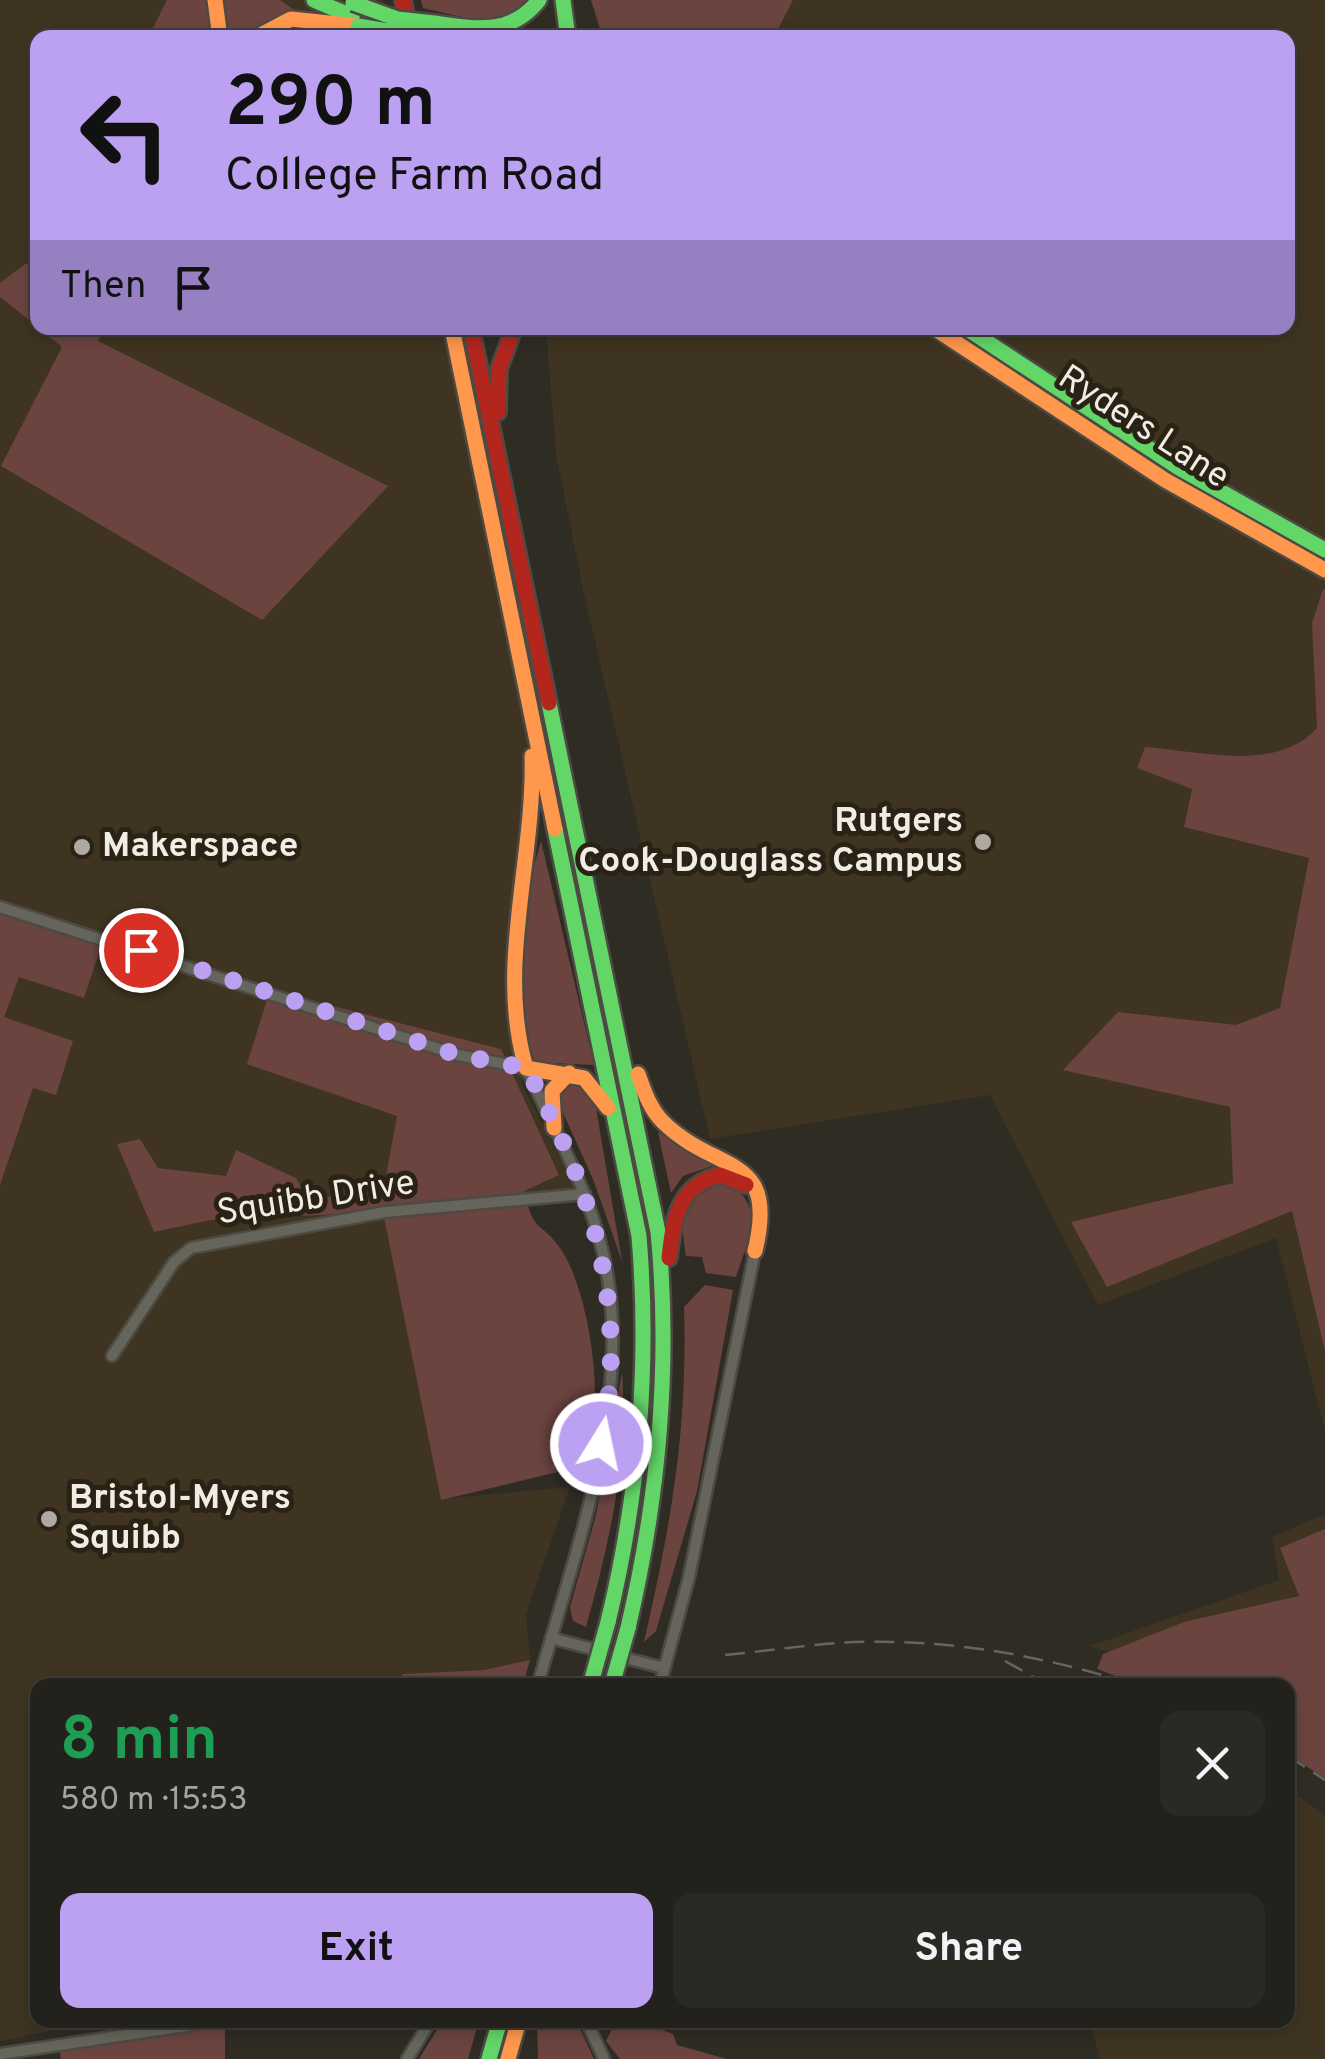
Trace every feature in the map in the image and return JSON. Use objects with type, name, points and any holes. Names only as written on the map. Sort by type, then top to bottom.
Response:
[{"type":"main road","points":[[215,0],[219,30]]},
{"type":"main road","points":[[314,0],[396,20]]},
{"type":"main road","points":[[266,30],[277,22],[297,17],[353,12],[434,27],[505,28],[524,19],[539,0]]},
{"type":"main road","points":[[563,0],[567,30]]},
{"type":"main road","points":[[434,27],[439,30]]},
{"type":"main road","points":[[441,335],[458,402],[482,464]]},
{"type":"main road","points":[[454,335],[622,1137],[642,1269],[646,1369],[635,1502],[593,1678]]},
{"type":"main road","points":[[473,335],[653,1198],[664,1299]]},
{"type":"main road","points":[[499,458],[498,369],[511,335]]},
{"type":"main road","name":"Ryders Lane","points":[[945,335],[1182,490],[1325,570]]},
{"type":"main road","name":"Ryders Lane","points":[[977,335],[1198,480],[1325,550]]},
{"type":"main road","points":[[526,676],[534,798],[511,1000],[514,1041],[526,1068],[569,1073],[596,1084],[622,1137]]},
{"type":"main road","points":[[612,1001],[657,1115],[682,1136],[744,1171],[760,1190],[765,1218],[755,1251]]},
{"type":"main road","points":[[502,1064],[514,1041]]},
{"type":"main road","points":[[554,1128],[552,1091],[569,1073]]},
{"type":"main road","points":[[614,1678],[628,1628],[660,1467],[664,1299],[675,1214],[683,1196],[701,1180],[729,1176],[751,1191],[759,1213],[755,1251]]},
{"type":"main road","points":[[489,2059],[498,2028]]},
{"type":"main road","points":[[508,2059],[517,2028]]},
{"type":"main road","points":[[519,2059],[527,2028]]},
{"type":"street","points":[[0,907],[458,1055],[526,1068],[585,1194],[608,1279],[611,1383],[601,1444],[540,1678]]},
{"type":"street","name":"Squibb Drive","points":[[112,1356],[174,1262],[191,1248],[386,1212],[585,1194]]},
{"type":"street","points":[[662,1678],[689,1577],[755,1251]]},
{"type":"street","points":[[550,1638],[664,1668]]},
{"type":"street","points":[[0,2054],[178,2028]]},
{"type":"street","points":[[406,2059],[427,2028]]},
{"type":"street","points":[[590,2028],[604,2059]]},
{"type":"street","points":[[59,2045],[60,2059]]},
{"type":"shaded area","points":[[0,0],[383,0],[389,30],[30,30],[30,335],[453,335],[533,774],[522,1084],[579,1194],[400,1210],[441,1499],[570,1487],[526,1614],[530,1660],[484,1670],[403,1674],[403,1678],[30,1678],[30,2028],[64,2028],[0,2041]]},
{"type":"shaded area","points":[[167,0],[280,0],[306,18],[338,30],[152,30]]},
{"type":"shaded area","points":[[421,0],[529,0],[505,15],[479,19],[423,8]]},
{"type":"shaded area","name":"Rutgers Cook-Douglass Campus","points":[[591,0],[1325,0],[1325,1431],[1276,1238],[1098,1305],[990,1095],[710,1139],[583,589],[556,454],[547,340],[549,335],[1295,335],[1295,30],[601,30]]},
{"type":"shaded area","points":[[591,0],[793,0],[778,30],[600,30]]},
{"type":"shaded area","points":[[30,264],[30,321],[0,297],[0,283]]},
{"type":"shaded area","points":[[47,335],[102,335],[98,341],[388,486],[262,620],[1,466],[62,347]]},
{"type":"shaded area","points":[[1323,589],[1325,1351],[1292,1211],[1107,1287],[1071,1222],[1233,1183],[1230,1107],[1063,1070],[1118,1012],[1236,1025],[1280,1008],[1309,858],[1184,827],[1192,789],[1137,768],[1145,747],[1213,755],[1260,755],[1300,742],[1317,728],[1312,623]]},
{"type":"shaded area","points":[[541,841],[594,1065],[532,1062],[519,1000],[529,884]]},
{"type":"shaded area","points":[[0,905],[105,934],[84,998],[19,977],[4,1017],[73,1041],[56,1095],[33,1088],[0,1185]]},
{"type":"shaded area","points":[[270,990],[501,1049],[559,1175],[524,1191],[528,1205],[535,1221],[569,1264],[589,1332],[595,1382],[592,1422],[566,1470],[441,1500],[383,1212],[211,1220],[154,1232],[117,1144],[140,1139],[158,1168],[226,1176],[236,1150],[296,1178],[309,1200],[384,1187],[397,1116],[247,1064]]},
{"type":"shaded area","points":[[568,1083],[581,1085],[595,1102],[622,1261],[593,1179],[560,1106],[559,1090]]},
{"type":"shaded area","points":[[658,1132],[712,1166],[683,1176],[671,1193]]},
{"type":"shaded area","points":[[730,1184],[742,1194],[751,1216],[749,1238],[736,1277],[706,1273],[702,1257],[686,1256],[683,1227],[686,1205],[692,1197],[713,1186]]},
{"type":"shaded area","points":[[705,1285],[733,1290],[697,1491],[656,1631],[644,1642],[676,1476],[685,1352],[684,1307]]},
{"type":"shaded area","points":[[622,1373],[620,1469],[586,1627],[573,1621],[570,1607],[596,1515]]},
{"type":"shaded area","points":[[1325,1514],[1325,1745],[1295,1696],[1295,1678],[1184,1678],[1090,1646],[1279,1580],[1272,1537]]},
{"type":"shaded area","points":[[1325,1529],[1325,1778],[1295,1759],[1295,1678],[1121,1678],[1097,1669],[1103,1654],[1184,1622],[1299,1596],[1280,1548]]},
{"type":"shaded area","points":[[530,1660],[525,1678],[403,1678],[402,1674],[484,1670]]},
{"type":"shaded area","points":[[1295,1794],[1325,1815],[1325,2059],[1100,2059],[1092,2028],[1295,2028]]},
{"type":"shaded area","points":[[152,2028],[225,2028],[225,2059],[61,2059],[59,2045]]},
{"type":"shaded area","points":[[438,2028],[477,2028],[468,2059],[419,2059]]},
{"type":"shaded area","points":[[537,2028],[580,2028],[594,2059],[538,2059]]},
{"type":"shaded area","points":[[658,2028],[673,2034],[677,2045],[727,2059],[620,2059],[606,2041],[612,2029]]},
{"type":"railway","points":[[725,1655],[855,1642],[926,1643],[1032,1658],[1110,1678]]},
{"type":"railway","points":[[1005,1661],[1035,1678]]},
{"type":"railway","points":[[1295,1761],[1325,1780]]},
{"type":"traffic: fast","points":[[314,0],[356,18]]},
{"type":"traffic: fast","points":[[434,23],[478,28],[504,25],[517,20],[539,0]]},
{"type":"traffic: fast","points":[[563,0],[567,30]]},
{"type":"traffic: fast","points":[[353,3],[406,22]]},
{"type":"traffic: fast","points":[[397,19],[434,23]]},
{"type":"traffic: fast","points":[[358,26],[381,30]]},
{"type":"traffic: fast","points":[[977,335],[1179,468],[1325,550]]},
{"type":"traffic: fast","points":[[549,703],[658,1232],[663,1332],[659,1431],[648,1529],[628,1628]]},
{"type":"traffic: fast","points":[[555,829],[639,1236],[643,1334],[639,1430],[627,1526],[608,1622]]},
{"type":"traffic: fast","points":[[592,1678],[608,1622]]},
{"type":"traffic: fast","points":[[614,1678],[628,1628]]},
{"type":"traffic: fast","points":[[489,2059],[498,2028]]},
{"type":"traffic: slow","points":[[215,0],[219,30]]},
{"type":"traffic: slow","points":[[270,30],[291,19],[358,26]]},
{"type":"traffic: slow","points":[[453,335],[555,829]]},
{"type":"traffic: slow","points":[[945,335],[1165,480],[1325,570]]},
{"type":"traffic: slow","points":[[532,756],[515,991],[526,1068],[584,1078],[608,1108]]},
{"type":"traffic: slow","points":[[554,1128],[552,1091],[569,1073]]},
{"type":"traffic: slow","points":[[638,1074],[651,1106],[663,1122],[751,1181],[758,1197],[760,1219],[755,1251]]},
{"type":"traffic: slow","points":[[508,2059],[517,2028]]},
{"type":"traffic: jam","points":[[403,0],[409,30]]},
{"type":"traffic: jam","points":[[472,335],[549,703]]},
{"type":"traffic: jam","points":[[498,412],[499,369],[511,335]]},
{"type":"traffic: jam","points":[[669,1258],[680,1206],[695,1187],[720,1175],[746,1185]]},
{"type":"place","name":"Rutgers Cook-Douglass Campus","points":[[983,842]]},
{"type":"place","name":"Makerspace","points":[[82,847]]},
{"type":"place","name":"Bristol-Myers Squibb","points":[[49,1519]]},
{"type":"route","points":[[141,950],[458,1055],[526,1068],[585,1194],[608,1279],[613,1350],[610,1399],[601,1444]]}]
